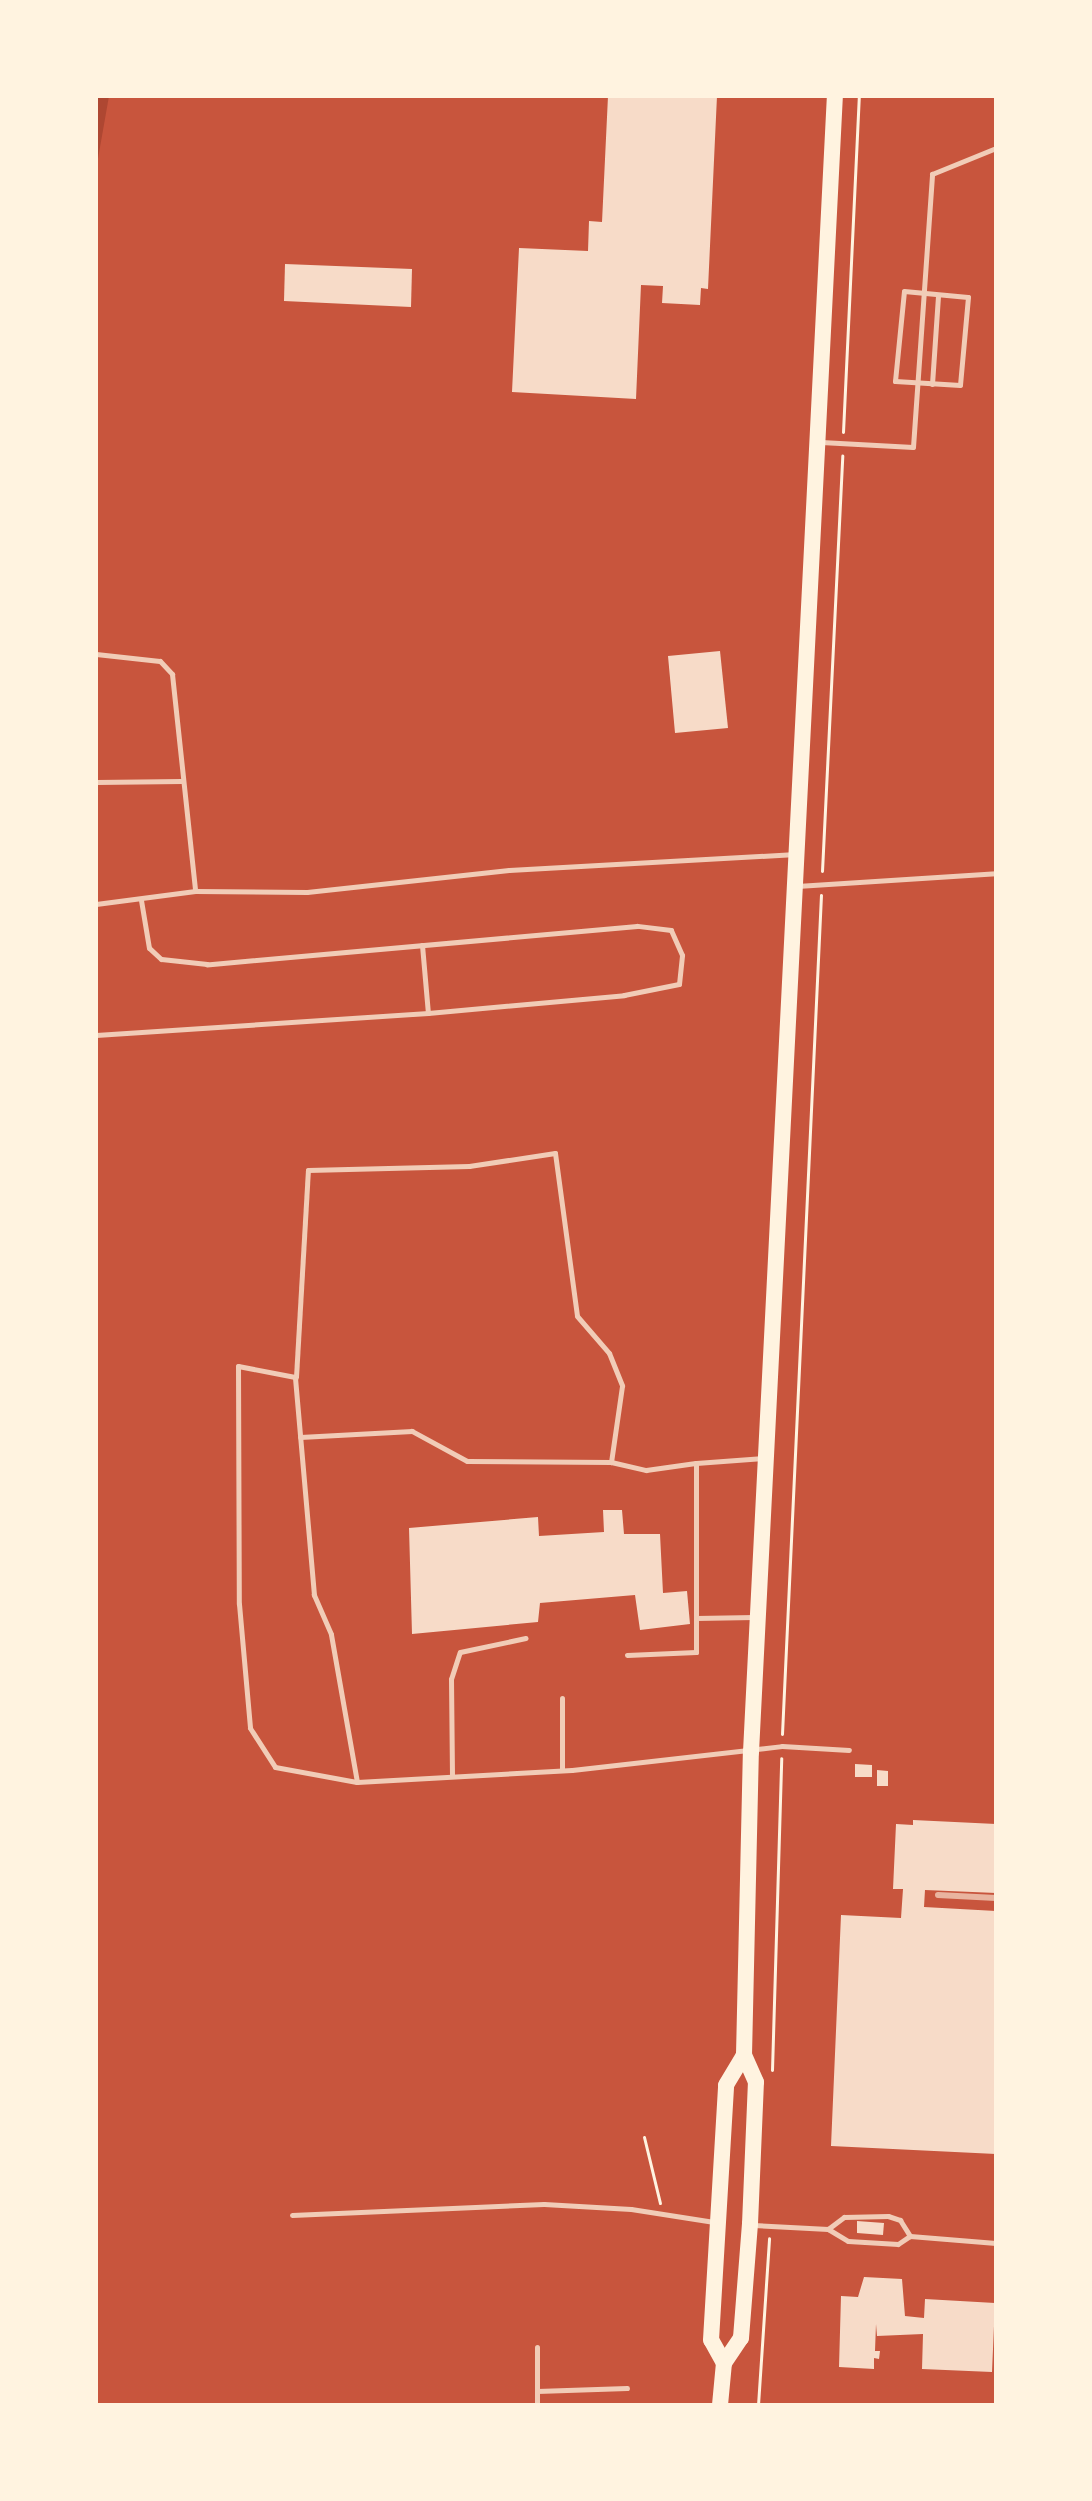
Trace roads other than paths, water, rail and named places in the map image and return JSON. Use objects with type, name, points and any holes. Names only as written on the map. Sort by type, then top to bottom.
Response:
[{"type":"main road","points":[[720,2405],[724,2363],[741,2338],[750,2224],[756,2082],[744,2055],[756,1617],[835,96]]},
{"type":"main road","points":[[724,2363],[711,2340],[726,2085],[744,2055]]},
{"type":"main road","points":[[719,2223],[750,2224]]},
{"type":"lane","points":[[818,442],[913,447],[932,174],[996,148]]},
{"type":"lane","points":[[904,291],[922,293],[968,297],[960,385],[895,381],[904,291]]},
{"type":"lane","points":[[932,384],[938,295]]},
{"type":"lane","points":[[96,654],[160,661],[172,674],[195,891]]},
{"type":"lane","points":[[96,782],[182,781]]},
{"type":"lane","points":[[96,904],[195,891],[307,892],[539,868],[797,854]]},
{"type":"lane","points":[[795,886],[996,873]]},
{"type":"lane","points":[[96,1035],[428,1013],[624,995],[679,984],[682,955],[671,930],[637,926],[207,964],[161,959],[149,948],[141,900]]},
{"type":"lane","points":[[422,945],[428,1013]]},
{"type":"lane","points":[[357,1782],[331,1634],[314,1595],[300,1437],[296,1378],[308,1170],[469,1166],[555,1153],[577,1316],[609,1353],[622,1386],[611,1462]]},
{"type":"lane","points":[[296,1378],[238,1366],[239,1604],[250,1728],[275,1767],[357,1782],[562,1770],[751,1752],[782,1746],[849,1750]]},
{"type":"lane","points":[[300,1437],[412,1431],[467,1461],[611,1462],[646,1470],[765,1458]]},
{"type":"lane","points":[[627,1655],[696,1652],[696,1463]]},
{"type":"lane","points":[[696,1618],[756,1617]]},
{"type":"lane","points":[[452,1775],[451,1679],[460,1652],[526,1638]]},
{"type":"lane","points":[[562,1698],[562,1770]]},
{"type":"lane","points":[[292,2215],[544,2204],[663,2214],[719,2223]]},
{"type":"lane","points":[[828,2229],[844,2217],[888,2216],[904,2223],[910,2236]]},
{"type":"lane","points":[[750,2224],[828,2229],[848,2241],[898,2244],[910,2236],[996,2243]]},
{"type":"lane","points":[[537,2347],[537,2405]]},
{"type":"lane","points":[[537,2391],[627,2388]]},
{"type":"railway","points":[[938,1895],[996,1898]]}]
